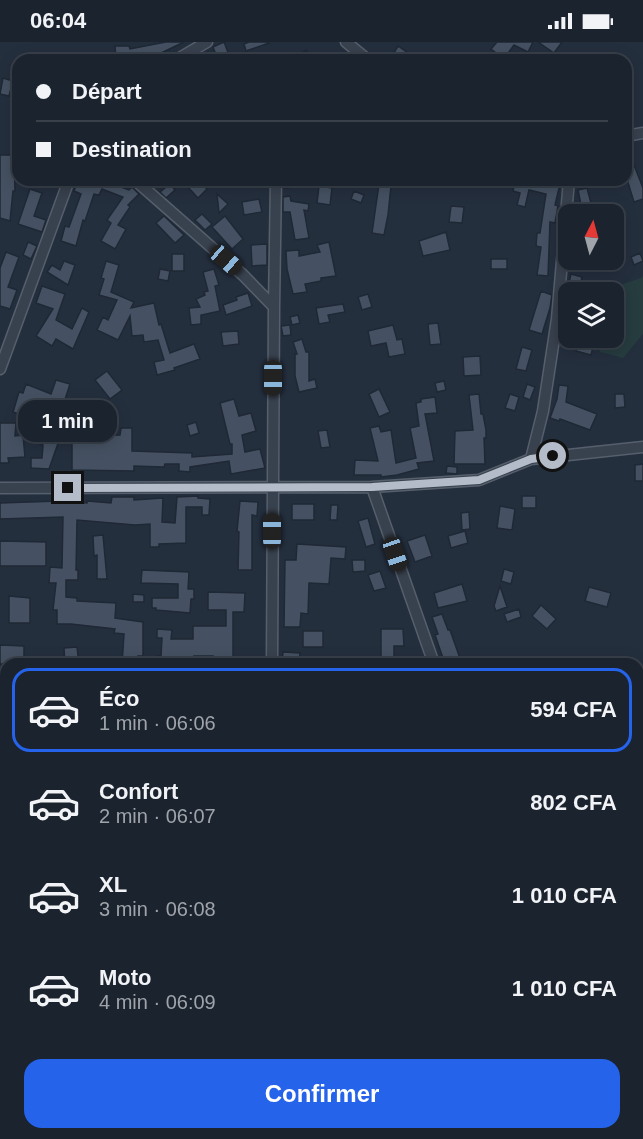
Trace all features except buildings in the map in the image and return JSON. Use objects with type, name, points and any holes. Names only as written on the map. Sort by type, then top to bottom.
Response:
[{"type":"street","points":[[186,54],[207,42]]},
{"type":"street","points":[[346,42],[361,54]]},
{"type":"street","points":[[0,369],[67,186]]},
{"type":"street","points":[[142,186],[243,275],[274,307]]},
{"type":"street","points":[[272,658],[276,186]]},
{"type":"street","points":[[531,459],[543,411],[557,319],[568,186]]},
{"type":"street","points":[[0,488],[372,487],[479,480],[531,459],[643,447]]},
{"type":"street","points":[[372,487],[432,658]]},
{"type":"green space","points":[[643,276],[643,334],[623,358],[600,352],[600,348],[624,348],[624,284]]},
{"type":"route","points":[[68,488],[372,487],[479,480],[531,459],[553,456]]}]
